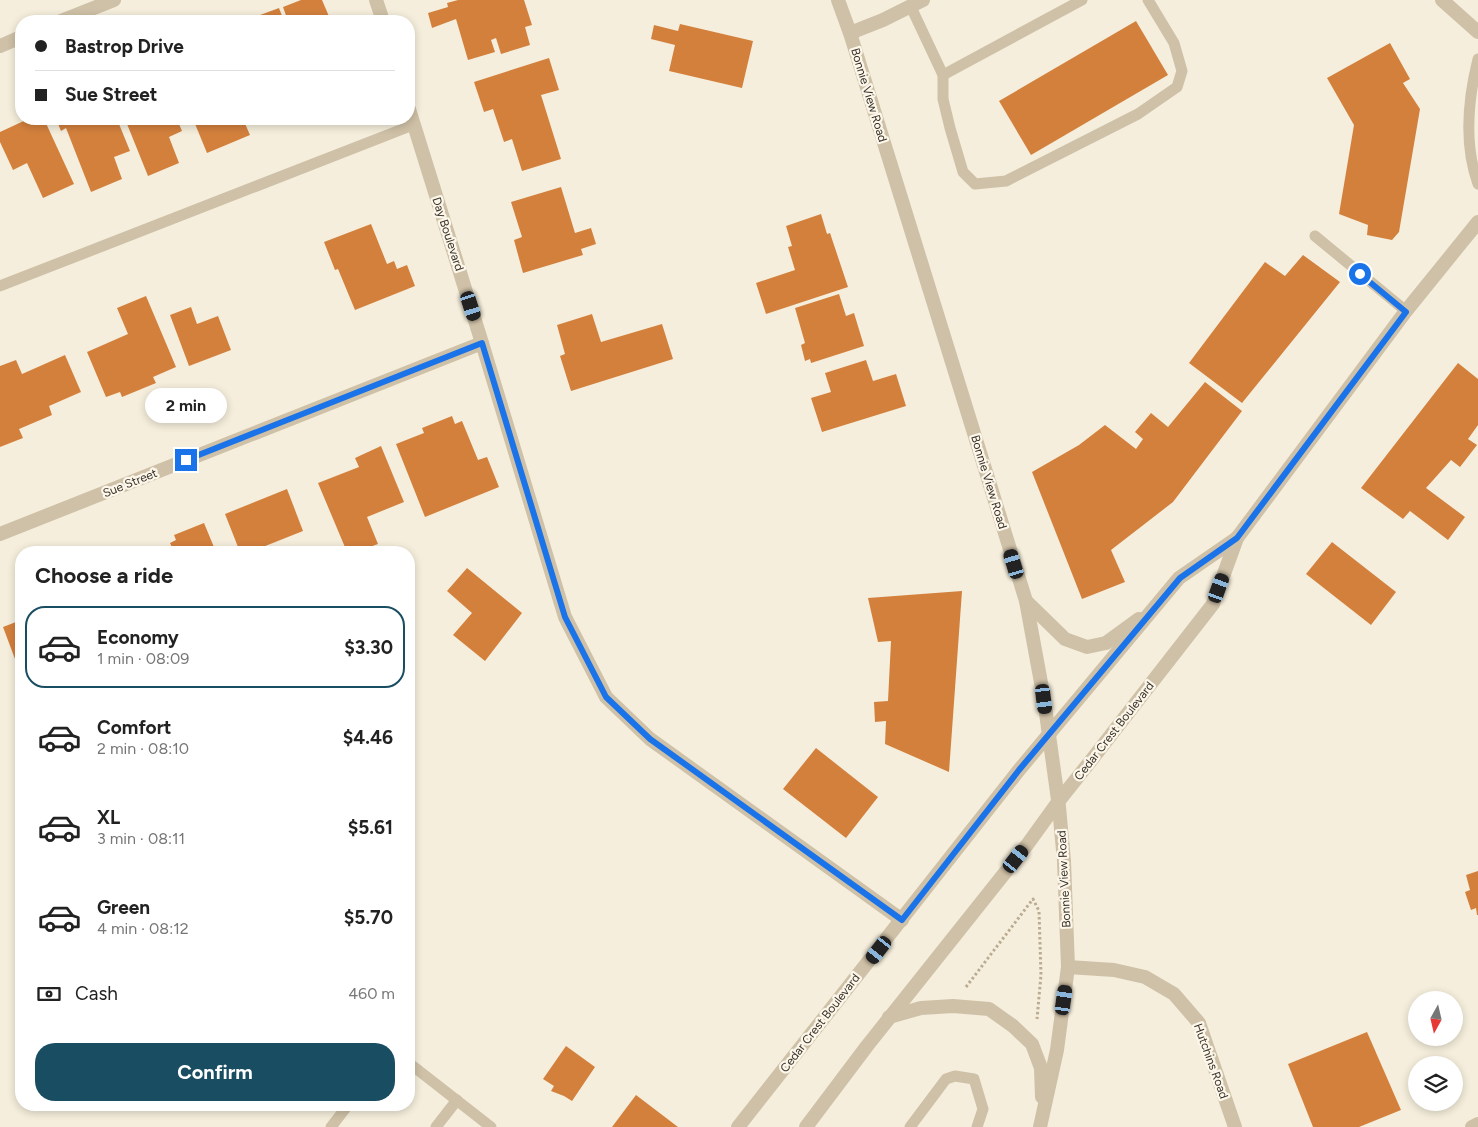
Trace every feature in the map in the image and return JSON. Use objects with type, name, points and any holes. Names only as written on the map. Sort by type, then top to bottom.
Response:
[{"type":"street","points":[[76,15],[114,0]]},
{"type":"street","points":[[376,0],[381,15]]},
{"type":"street","name":"Bonnie View Road","points":[[838,0],[850,33],[1026,601],[1044,699],[1064,862],[1068,967],[1057,1050],[1042,1121]]},
{"type":"street","points":[[1442,0],[1478,32]]},
{"type":"street","points":[[850,33],[883,20],[917,3]]},
{"type":"street","points":[[0,46],[15,40]]},
{"type":"street","name":"Day Boulevard","points":[[413,125],[482,343],[565,617],[606,697],[650,739],[902,920]]},
{"type":"street","name":"Cedar Crest Boulevard","points":[[806,1127],[889,1017],[1027,845],[1058,802],[1213,604],[1237,538],[1406,312],[1478,222]]},
{"type":"street","name":"Sue Street","points":[[0,534],[482,343]]},
{"type":"street","name":"Cedar Crest Boulevard","points":[[738,1127],[1019,770],[1180,578],[1237,538]]},
{"type":"street","points":[[1026,601],[1065,639],[1087,647],[1106,643],[1154,609]]},
{"type":"street","name":"Hutchins Road","points":[[1068,967],[1114,970],[1145,977],[1174,994],[1199,1023],[1235,1127]]},
{"type":"street","points":[[889,1017],[921,1008],[953,1006],[989,1010],[1013,1026],[1032,1044],[1041,1068],[1042,1121]]},
{"type":"street","points":[[1472,1127],[1478,1124]]},
{"type":"lane","points":[[943,76],[1082,0]]},
{"type":"lane","points":[[917,3],[943,76],[943,99],[963,172],[975,184],[1006,181],[1138,114],[1177,87],[1182,71],[1174,43],[1148,0]]},
{"type":"lane","points":[[1478,59],[1472,82],[1469,144],[1473,171],[1478,184]]},
{"type":"lane","points":[[0,286],[413,125]]},
{"type":"lane","points":[[1314,236],[1406,312]]},
{"type":"lane","points":[[415,1068],[491,1127]]},
{"type":"lane","points":[[910,1127],[946,1079],[955,1076],[974,1079],[983,1108],[976,1127]]},
{"type":"lane","points":[[436,1127],[457,1100]]},
{"type":"lane","points":[[331,1127],[343,1111]]},
{"type":"path","points":[[965,988],[1033,900],[1039,911],[1041,975],[1036,1025]]},
{"type":"building","points":[[301,0],[322,0],[328,15],[286,15],[283,7]]},
{"type":"building","points":[[458,0],[524,0],[532,25],[525,27],[530,45],[501,54],[496,38],[491,40],[495,52],[468,60],[456,19],[432,28],[428,13],[448,7],[447,3]]},
{"type":"building","points":[[279,8],[282,15],[260,15]]},
{"type":"building","points":[[1136,21],[1168,75],[1031,155],[999,101]]},
{"type":"building","points":[[680,24],[753,41],[742,88],[669,71],[675,45],[651,39],[654,25],[678,31]]},
{"type":"building","points":[[1390,43],[1410,79],[1403,83],[1420,109],[1399,232],[1392,240],[1367,235],[1368,225],[1339,214],[1354,125],[1327,78]]},
{"type":"building","points":[[549,58],[559,90],[541,95],[561,159],[522,171],[512,139],[504,142],[493,109],[484,112],[474,82]]},
{"type":"building","points":[[15,125],[47,125],[74,184],[43,198],[27,163],[13,170],[0,142],[0,132]]},
{"type":"building","points":[[58,125],[119,125],[130,151],[114,157],[122,179],[91,192],[66,128],[61,131]]},
{"type":"building","points":[[127,125],[180,125],[182,131],[169,137],[179,163],[148,176]]},
{"type":"building","points":[[195,125],[246,125],[250,135],[207,153]]},
{"type":"building","points":[[561,187],[575,233],[591,228],[596,244],[581,249],[583,255],[523,273],[514,240],[522,237],[511,202]]},
{"type":"building","points":[[821,214],[827,234],[830,233],[848,287],[766,314],[756,283],[795,270],[788,247],[792,246],[786,226]]},
{"type":"building","points":[[371,224],[387,264],[394,261],[397,269],[407,265],[415,286],[355,310],[338,269],[335,270],[324,242]]},
{"type":"building","points":[[1303,255],[1340,282],[1242,403],[1189,363],[1265,262],[1285,276]]},
{"type":"building","points":[[839,294],[846,316],[854,313],[864,346],[811,363],[810,359],[805,361],[801,345],[805,343],[795,308]]},
{"type":"building","points":[[146,296],[176,367],[153,377],[156,383],[122,397],[120,392],[106,397],[87,352],[128,334],[117,308]]},
{"type":"building","points":[[191,307],[197,324],[218,316],[231,350],[189,366],[170,315]]},
{"type":"building","points":[[592,314],[601,342],[662,324],[673,359],[571,391],[560,356],[565,354],[557,325]]},
{"type":"building","points":[[65,355],[81,392],[49,406],[52,415],[19,429],[23,438],[0,447],[0,366],[16,360],[22,374]]},
{"type":"building","points":[[866,360],[873,381],[896,374],[906,406],[822,432],[811,398],[831,392],[825,373]]},
{"type":"building","points":[[1458,363],[1478,379],[1478,425],[1468,439],[1477,445],[1460,467],[1451,460],[1426,488],[1465,517],[1448,540],[1410,511],[1403,519],[1361,488]]},
{"type":"building","points":[[1205,382],[1242,411],[1173,502],[1111,550],[1125,582],[1082,599],[1032,472],[1079,445],[1105,425],[1136,449],[1143,439],[1135,432],[1151,413],[1168,427]]},
{"type":"building","points":[[452,416],[455,424],[462,421],[478,460],[487,457],[499,487],[425,517],[396,444],[424,433],[422,428]]},
{"type":"building","points":[[381,446],[404,502],[367,517],[378,544],[372,546],[344,546],[318,483],[359,467],[355,458]]},
{"type":"building","points":[[287,489],[303,531],[265,546],[238,546],[225,514]]},
{"type":"building","points":[[204,523],[214,546],[171,546],[170,543],[176,540],[174,535]]},
{"type":"building","points":[[1332,542],[1396,592],[1371,625],[1306,574]]},
{"type":"building","points":[[467,568],[522,613],[485,661],[453,635],[472,613],[447,591]]},
{"type":"building","points":[[962,591],[949,772],[885,744],[886,721],[875,722],[874,702],[888,701],[891,641],[878,642],[868,598]]},
{"type":"building","points":[[15,622],[15,659],[3,627]]},
{"type":"building","points":[[816,748],[878,797],[846,838],[783,789]]},
{"type":"building","points":[[1478,871],[1477,915],[1476,908],[1471,910],[1465,892],[1470,890],[1466,875]]},
{"type":"building","points":[[1367,1032],[1401,1110],[1359,1127],[1313,1127],[1288,1064]]},
{"type":"building","points":[[566,1046],[595,1067],[572,1101],[551,1091],[554,1086],[543,1079]]},
{"type":"building","points":[[636,1095],[678,1127],[612,1127]]},
{"type":"route","points":[[186,460],[482,343],[565,617],[606,697],[650,739],[902,920],[1019,770],[1180,578],[1237,538],[1406,312],[1360,274]]}]
